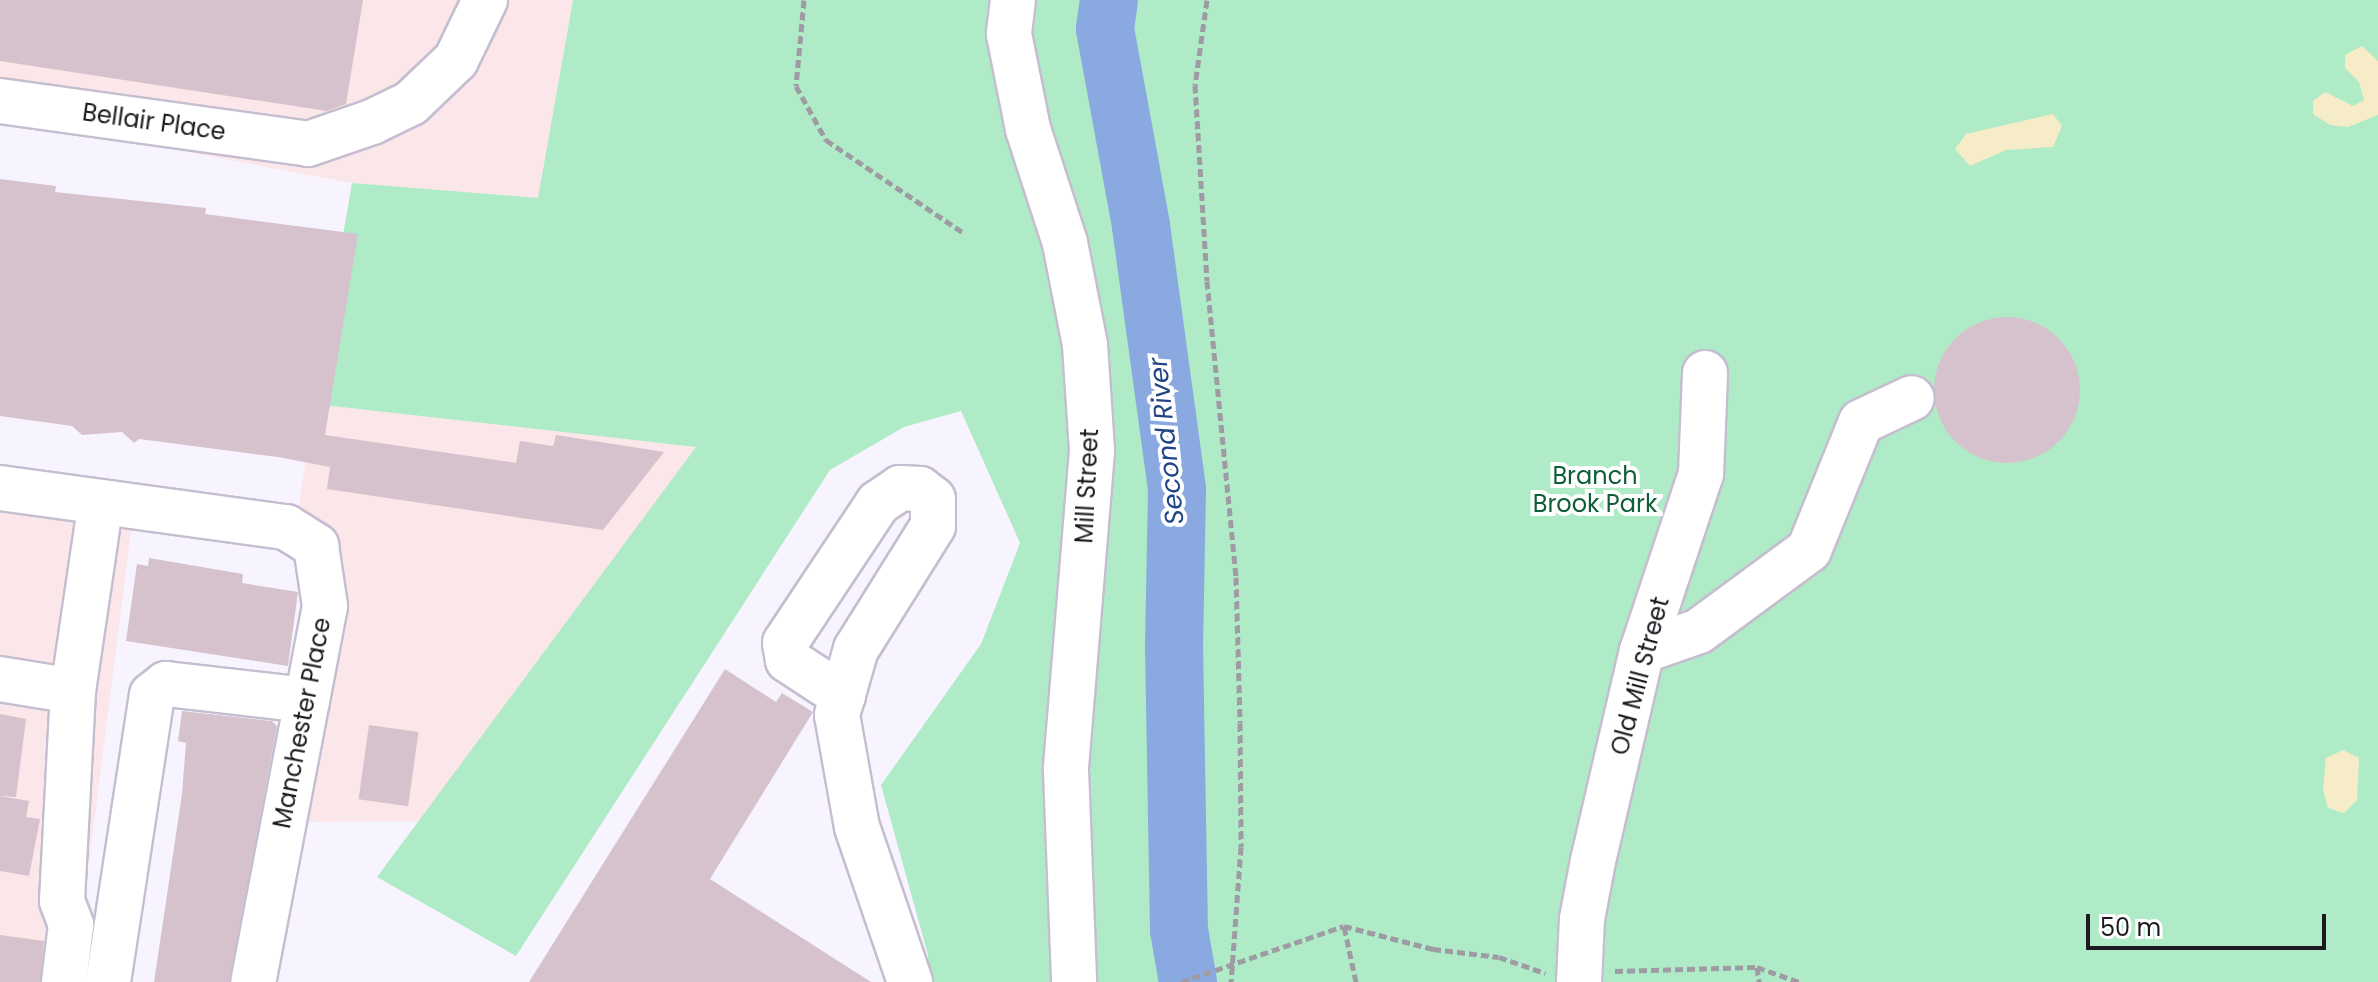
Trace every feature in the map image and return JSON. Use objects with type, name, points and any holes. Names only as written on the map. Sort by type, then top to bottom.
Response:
[{"type":"street","name":"Bellair Place","points":[[0,101],[308,144],[372,122],[411,103],[456,60],[485,0]]},
{"type":"street","name":"Mill Street","points":[[1013,0],[1009,34],[1028,129],[1065,243],[1085,345],[1092,451],[1066,770],[1074,982]]},
{"type":"street","name":"Old Mill Street","points":[[1580,977],[1582,919],[1593,861],[1642,651],[1701,474],[1705,373]]},
{"type":"street","points":[[1642,651],[1699,631],[1809,550],[1861,422],[1912,398]]},
{"type":"street","name":"Manchester Place","points":[[0,488],[286,527],[316,546],[325,606],[253,982]]},
{"type":"street","points":[[64,982],[71,925],[62,901],[73,691],[101,502]]},
{"type":"street","points":[[0,679],[73,691]]},
{"type":"street","points":[[108,982],[152,695],[166,684],[307,700]]},
{"type":"street","points":[[843,696],[837,715],[857,827],[910,982]]},
{"type":"path","points":[[804,0],[796,86],[826,140],[964,233]]},
{"type":"path","points":[[1207,0],[1195,85],[1207,281],[1236,577],[1240,723],[1241,847],[1231,982]]},
{"type":"path","points":[[1344,926],[1356,982]]},
{"type":"path","points":[[1181,982],[1344,926],[1433,949],[1499,957],[1540,973],[1580,977],[1757,967],[1799,982]]},
{"type":"path","points":[[1757,967],[1759,982]]},
{"type":"shaded area","points":[[0,0],[573,0],[538,199],[352,183],[0,117]]},
{"type":"shaded area","points":[[314,404],[696,447],[423,821],[299,822],[336,538],[299,505]]},
{"type":"shaded area","points":[[0,483],[135,499],[74,982],[0,982]]},
{"type":"green space","name":"Branch Brook Park","points":[[573,0],[2378,0],[2378,982],[928,982],[928,955],[881,785],[981,644],[1020,543],[961,411],[904,427],[830,470],[516,956],[377,877],[696,447],[314,404],[352,183],[538,198]]},
{"type":"sand","points":[[2362,46],[2378,61],[2378,115],[2348,127],[2330,125],[2313,114],[2313,101],[2325,92],[2353,106],[2364,100],[2359,82],[2345,68],[2345,55]]},
{"type":"sand","points":[[2053,114],[2062,126],[2053,147],[2006,150],[1970,166],[1955,149],[1966,134]]},
{"type":"sand","points":[[2343,750],[2359,758],[2357,800],[2344,813],[2328,808],[2323,789],[2326,758]]},
{"type":"building","points":[[0,0],[363,0],[346,104],[327,111],[0,61]]},
{"type":"building","points":[[0,179],[56,186],[55,192],[206,208],[205,214],[358,234],[325,435],[516,463],[520,441],[553,446],[556,435],[664,452],[603,530],[327,489],[330,467],[278,457],[139,439],[134,443],[122,432],[82,435],[72,426],[0,416]]},
{"type":"building","points":[[2007,317],[2035,322],[2059,338],[2075,362],[2080,390],[2075,418],[2059,442],[2035,458],[2007,463],[1979,458],[1955,442],[1939,418],[1934,390],[1939,362],[1955,338],[1979,322]]},
{"type":"building","points":[[149,558],[243,574],[242,583],[298,592],[288,666],[126,641],[137,564],[148,566]]},
{"type":"building","points":[[725,669],[776,702],[782,693],[813,712],[710,879],[871,982],[529,982]]},
{"type":"building","points":[[182,711],[272,721],[277,726],[229,982],[154,982],[182,794],[186,743],[178,741]]},
{"type":"building","points":[[0,714],[26,719],[16,797],[0,796]]},
{"type":"building","points":[[369,725],[419,732],[408,806],[359,799]]},
{"type":"building","points":[[0,796],[29,801],[26,817],[40,819],[29,876],[0,871]]},
{"type":"building","points":[[0,935],[44,941],[40,982],[0,982]]},
{"type":"waterway","name":"Second River","points":[[1109,0],[1105,29],[1141,226],[1177,490],[1174,645],[1179,930],[1188,982]]}]
